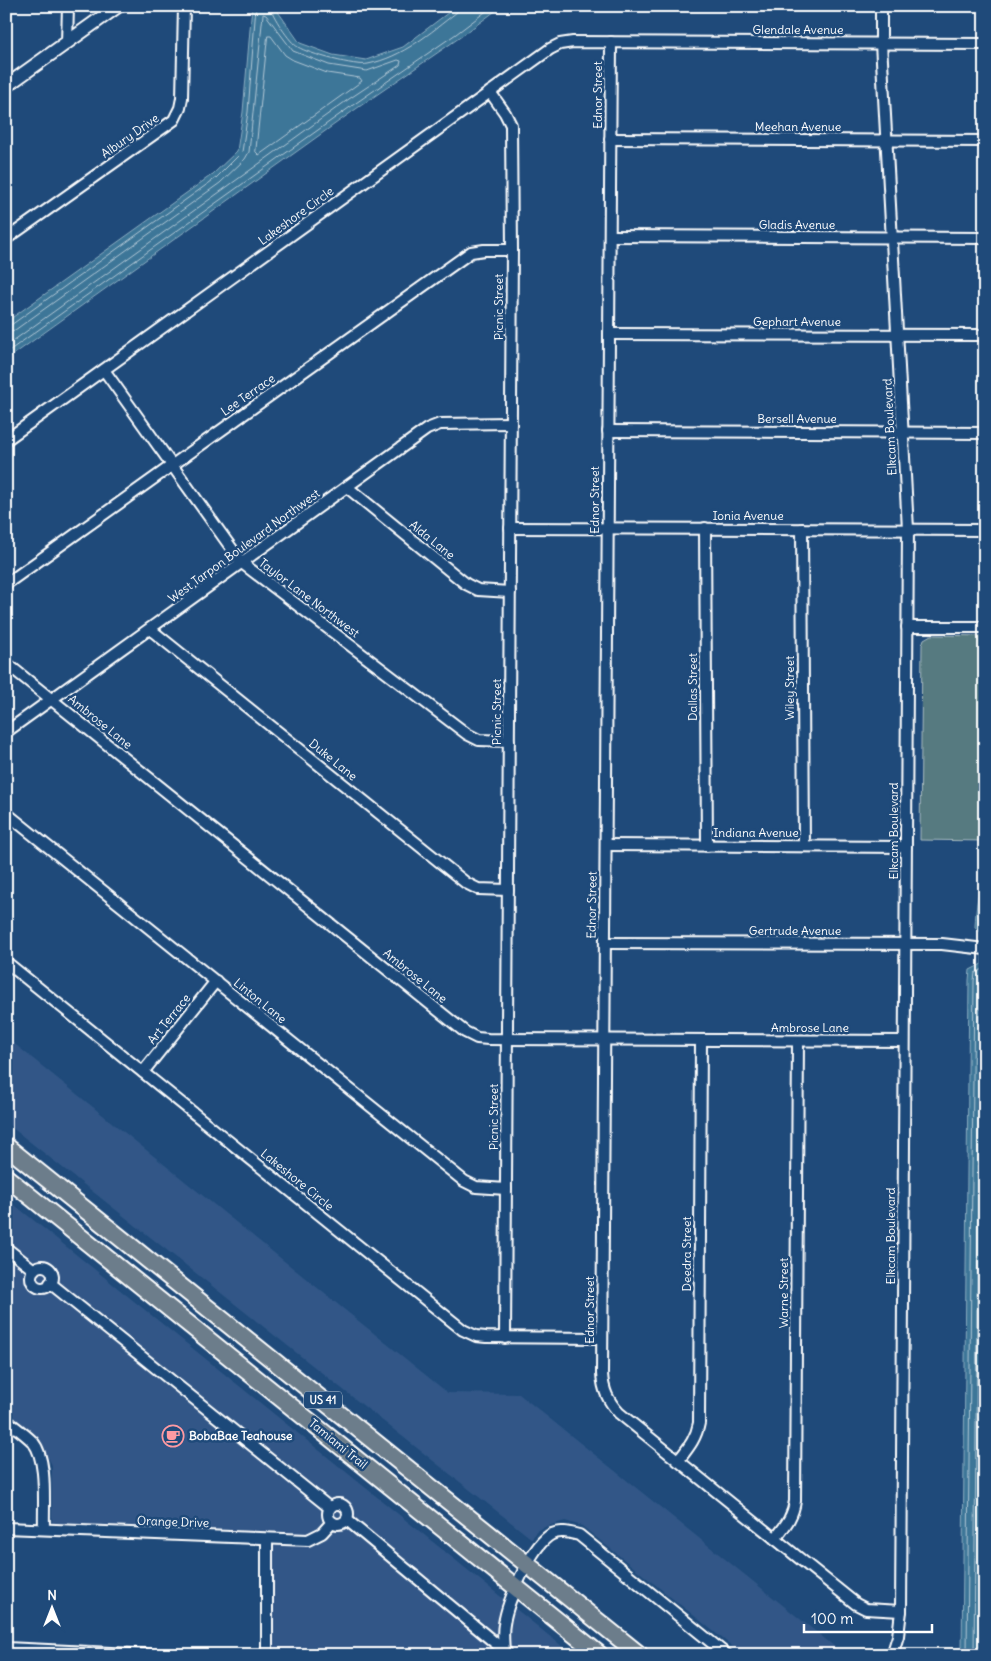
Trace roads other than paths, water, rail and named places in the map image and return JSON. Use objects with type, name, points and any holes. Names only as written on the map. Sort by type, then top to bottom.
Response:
[{"type":"main road","name":"Tamiami Trail","points":[[6,1146],[640,1655]]},
{"type":"main road","name":"Tamiami Trail","points":[[6,1178],[600,1655]]},
{"type":"main road","points":[[106,1258],[142,1266],[154,1264]]},
{"type":"main road","points":[[142,1287],[164,1286],[191,1294]]},
{"type":"street","points":[[67,43],[68,6]]},
{"type":"street","points":[[6,86],[118,6]]},
{"type":"street","name":"Albury Drive","points":[[6,239],[174,120],[180,108],[182,98],[184,6]]},
{"type":"street","name":"Elkcam Boulevard","points":[[881,6],[886,140],[908,529],[901,1611],[898,1636],[892,1655]]},
{"type":"street","name":"Lakeshore Circle","points":[[6,440],[550,49],[560,44],[573,42],[611,42]]},
{"type":"street","name":"Glendale Avenue","points":[[611,42],[985,44]]},
{"type":"street","name":"Ednor Street","points":[[611,42],[604,943],[603,1385],[611,1405],[619,1413],[856,1604],[872,1610],[901,1611]]},
{"type":"street","name":"Picnic Street","points":[[490,92],[505,112],[511,125],[512,250],[505,1338]]},
{"type":"street","name":"Meehan Avenue","points":[[610,139],[985,141]]},
{"type":"street","name":"Gladis Avenue","points":[[610,236],[985,238]]},
{"type":"street","name":"Lee Terrace","points":[[6,584],[470,252],[512,250]]},
{"type":"street","name":"Gephart Avenue","points":[[609,334],[985,335]]},
{"type":"street","name":"Taylor Lane Northwest","points":[[104,370],[242,563],[467,734],[479,740],[509,742]]},
{"type":"street","name":"West Tarpon Boulevard Northwest","points":[[6,732],[427,430],[440,424],[511,422]]},
{"type":"street","name":"Bersell Avenue","points":[[608,431],[985,432]]},
{"type":"street","name":"Alda Lane","points":[[346,488],[466,584],[478,590],[510,592]]},
{"type":"street","name":"Ionia Avenue","points":[[510,528],[985,530]]},
{"type":"street","name":"Dallas Street","points":[[705,528],[707,846]]},
{"type":"street","name":"Wiley Street","points":[[802,529],[804,846]]},
{"type":"street","points":[[908,627],[985,627]]},
{"type":"street","name":"Duke Lane","points":[[150,629],[466,883],[478,889],[508,890]]},
{"type":"street","name":"Ambrose Lane","points":[[6,663],[465,1032],[477,1038],[507,1040],[904,1042]]},
{"type":"street","name":"Linton Lane","points":[[6,813],[464,1181],[476,1187],[506,1188]]},
{"type":"street","name":"Indiana Avenue","points":[[606,845],[906,847]]},
{"type":"street","name":"Gertrude Avenue","points":[[604,943],[942,944],[980,948]]},
{"type":"street","name":"Lakeshore Circle","points":[[6,962],[464,1330],[476,1336],[505,1338],[602,1338]]},
{"type":"street","name":"Art Terrace","points":[[143,1072],[216,981]]},
{"type":"street","name":"Deedra Street","points":[[678,1461],[692,1444],[697,1434],[699,1423],[701,1040]]},
{"type":"street","name":"Warne Street","points":[[775,1539],[794,1512],[795,1500],[798,1041]]},
{"type":"street","points":[[6,1248],[34,1270]]},
{"type":"street","points":[[42,1266],[49,1269],[52,1275],[50,1283],[43,1288],[36,1286],[31,1278],[34,1270],[42,1266]]},
{"type":"street","points":[[50,1283],[330,1508]]},
{"type":"street","points":[[6,1420],[34,1443],[40,1453],[43,1464],[44,1529]]},
{"type":"street","points":[[340,1504],[346,1507],[349,1514],[346,1520],[341,1524],[332,1522],[328,1514],[330,1508],[340,1504]]},
{"type":"street","points":[[346,1520],[505,1653]]},
{"type":"street","name":"Orange Drive","points":[[6,1528],[308,1540],[322,1533],[332,1522]]},
{"type":"street","points":[[505,1653],[504,1625],[507,1608],[527,1564],[543,1541],[553,1534],[566,1532],[579,1535],[727,1655]]},
{"type":"street","points":[[266,1655],[267,1539]]},
{"type":"street","points":[[6,1648],[33,1652],[151,1655]]},
{"type":"water","points":[[252,6],[274,6],[300,43],[333,55],[366,60],[403,47],[457,6],[502,6],[6,360],[6,322],[213,174],[237,151],[243,112]]},
{"type":"water","points":[[985,870],[985,1655],[962,1655],[969,980],[970,970],[982,964],[983,934],[975,927],[978,898]]},
{"type":"place","name":"BobaBae Teahouse","points":[[173,1436]]}]
